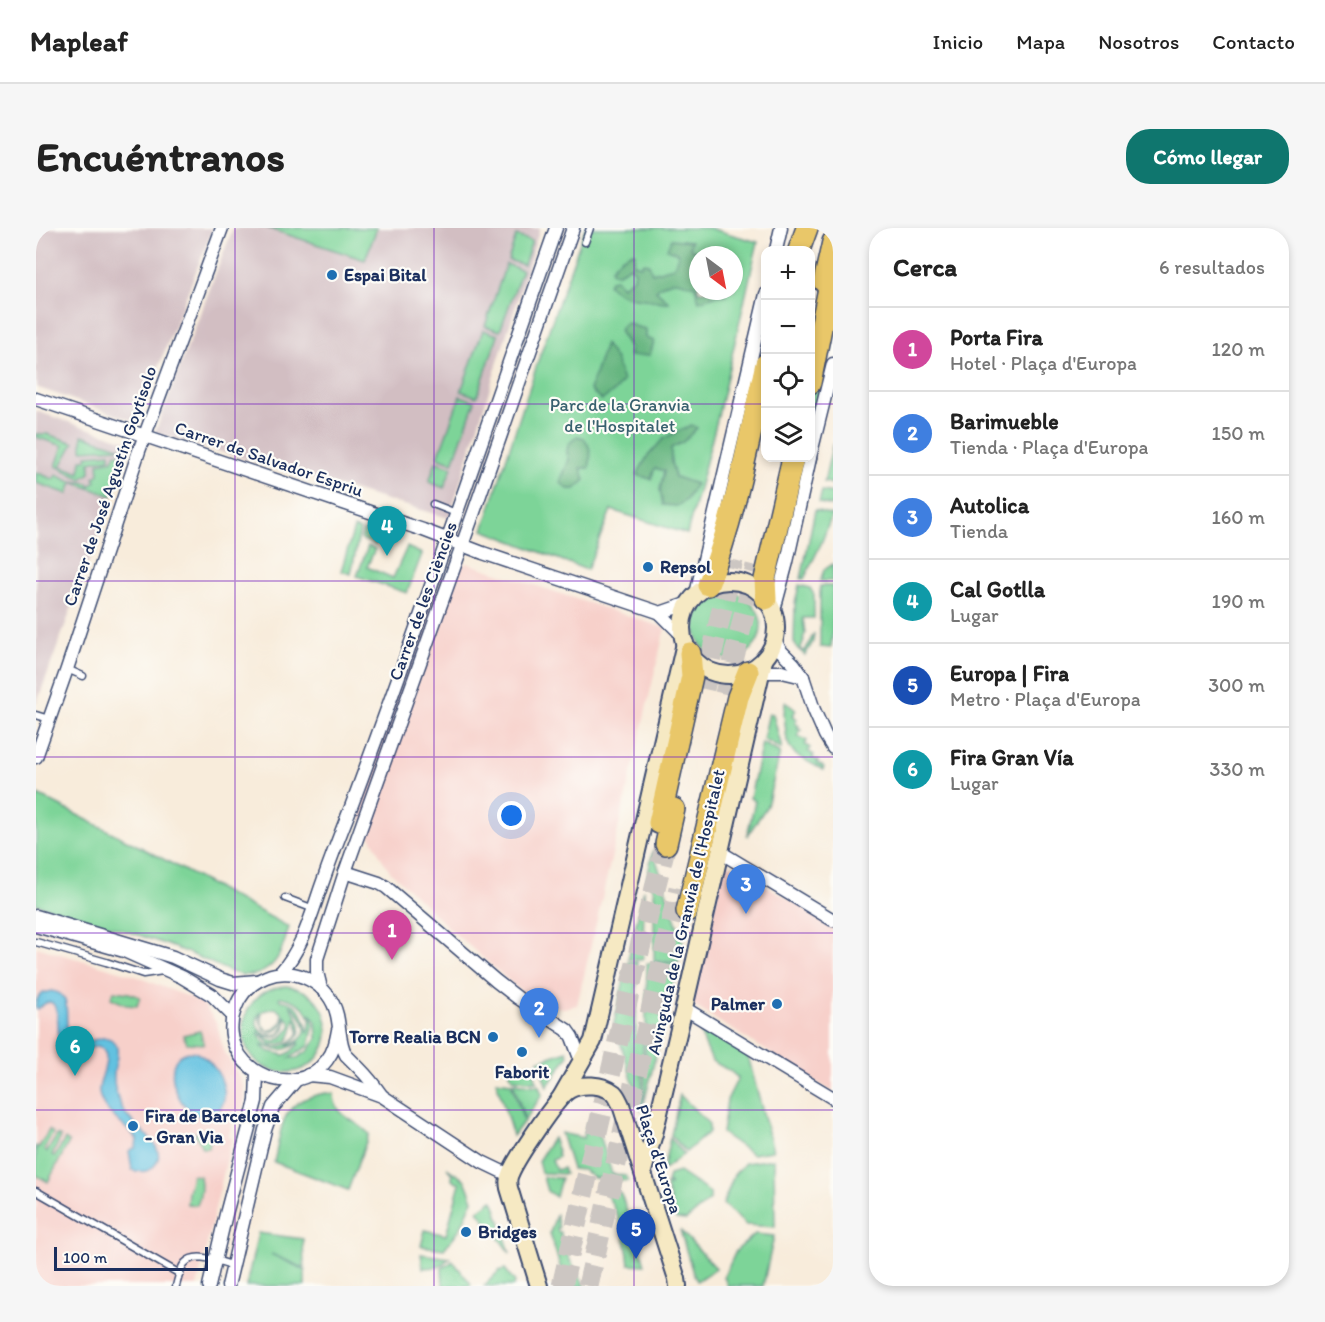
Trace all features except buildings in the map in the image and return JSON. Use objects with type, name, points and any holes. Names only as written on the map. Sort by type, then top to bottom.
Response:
[{"type":"highway","points":[[802,246],[807,228]]},
{"type":"highway","points":[[815,317],[833,242]]},
{"type":"highway","points":[[825,374],[833,268]]},
{"type":"highway","points":[[698,594],[717,562],[736,495],[761,381]]},
{"type":"highway","points":[[733,560],[761,437]]},
{"type":"highway","points":[[756,566],[781,462]]},
{"type":"highway","points":[[770,606],[765,579],[792,462]]},
{"type":"highway","points":[[659,823],[691,680],[692,664],[686,644]]},
{"type":"highway","points":[[687,911],[740,692],[758,668]]},
{"type":"highway","points":[[666,844],[704,689]]},
{"type":"highway","points":[[679,888],[725,694]]},
{"type":"main road","points":[[538,1285],[508,1188],[509,1175],[561,1096],[592,1041],[686,644],[682,621],[698,594],[727,580],[750,585],[759,591],[770,606],[776,627],[775,640],[758,668],[733,675],[716,674],[707,668],[686,644]]},
{"type":"main road","name":"Avinguda de la Granvia de l'Hospitalet","points":[[643,1171],[720,852],[758,668]]},
{"type":"main road","name":"Plaça d'Europa","points":[[561,1096],[572,1088],[588,1086],[599,1087],[614,1093],[621,1105],[679,1284]]},
{"type":"street","name":"Carrer de José Agustín Goytisolo","points":[[36,757],[144,436],[222,228]]},
{"type":"street","name":"Carrer de les Ciències","points":[[280,973],[289,964],[300,946],[314,909],[447,539],[555,228]]},
{"type":"street","name":"Carrer de les Ciències","points":[[321,988],[317,959],[345,872],[463,545],[573,228]]},
{"type":"street","points":[[777,246],[781,228]]},
{"type":"street","points":[[660,613],[698,594],[764,300]]},
{"type":"street","points":[[815,429],[825,374]]},
{"type":"street","name":"Carrer de Salvador Espriu","points":[[36,399],[412,526],[660,613],[686,644]]},
{"type":"street","points":[[770,606],[787,562],[809,462]]},
{"type":"street","points":[[775,640],[780,650],[803,677],[814,710],[833,748]]},
{"type":"street","points":[[758,668],[803,677]]},
{"type":"street","points":[[720,852],[833,920]]},
{"type":"street","points":[[345,872],[386,887],[496,981],[567,1030],[581,1061]]},
{"type":"street","points":[[36,916],[173,957],[220,979],[233,982],[258,981]]},
{"type":"street","points":[[36,926],[124,951],[182,977],[212,995],[232,1015]]},
{"type":"street","points":[[382,1096],[373,1082],[345,1054],[338,1030],[337,1014],[331,1000],[321,988],[309,979],[295,974],[280,973],[258,981],[246,990],[232,1015],[231,1032],[244,1062],[257,1073],[273,1079],[285,1080],[330,1077],[382,1096],[482,1162],[509,1175]]},
{"type":"street","points":[[684,1008],[833,1098]]},
{"type":"street","points":[[228,1286],[273,1107],[303,1077],[319,1068],[327,1060],[335,1046],[338,1030]]},
{"type":"street","points":[[209,1286],[256,1101],[257,1073]]},
{"type":"lane","points":[[585,242],[590,228]]},
{"type":"lane","points":[[433,504],[456,513]]},
{"type":"lane","points":[[67,669],[83,676]]},
{"type":"lane","points":[[36,715],[50,719]]},
{"type":"lane","points":[[285,898],[314,909]]},
{"type":"lane","points":[[36,942],[143,974],[167,971]]},
{"type":"lane","points":[[36,1191],[180,1274]]},
{"type":"lane","points":[[176,1286],[184,1263],[193,1258],[201,1257],[233,1265]]},
{"type":"shaded area","points":[[36,228],[213,228],[137,422],[36,387]]},
{"type":"shaded area","points":[[233,228],[540,228],[449,518],[155,433]]},
{"type":"shaded area","points":[[36,411],[132,443],[36,705]]},
{"type":"shaded area","points":[[467,563],[665,628],[577,1005],[564,1008],[550,1006],[516,987],[450,929],[390,871],[359,814],[387,719],[436,580]]},
{"type":"shaded area","points":[[729,864],[833,925],[833,1092],[691,1004],[723,870]]},
{"type":"shaded area","name":"Fira de Barcelona - Gran Via","points":[[36,947],[130,974],[191,998],[204,1005],[217,1023],[223,1049],[241,1080],[245,1099],[243,1109],[234,1115],[228,1139],[232,1137],[197,1286],[36,1286]]},
{"type":"green space","points":[[267,228],[377,228],[365,260]]},
{"type":"green space","name":"Parc de la Granvia de l'Hospitalet","points":[[585,228],[709,228],[758,242],[717,420],[687,534],[611,510],[587,570],[483,530],[540,355]]},
{"type":"green space","points":[[516,236],[532,241],[524,265],[508,260]]},
{"type":"green space","points":[[671,239],[691,241],[689,284],[670,281],[656,290],[669,302],[634,298],[616,291],[608,284],[610,280],[616,279],[622,286],[634,278],[635,271],[630,266],[619,273],[613,273],[611,269],[620,259],[633,252],[635,254],[634,264],[641,266],[643,262],[649,264],[652,273],[674,267],[679,253],[667,249]]},
{"type":"green space","points":[[506,264],[522,270],[500,331],[485,326]]},
{"type":"green space","points":[[833,295],[833,334],[815,413],[815,375]]},
{"type":"green space","points":[[628,323],[646,329],[646,338],[654,341],[650,355],[630,356],[630,348],[619,331],[624,324]]},
{"type":"green space","points":[[483,330],[498,335],[477,397],[461,391]]},
{"type":"green space","points":[[605,344],[615,358],[623,381],[616,390],[602,400],[590,390]]},
{"type":"green space","points":[[460,396],[475,401],[453,463],[438,457]]},
{"type":"green space","points":[[691,425],[697,428],[683,442],[671,448],[671,462],[675,477],[696,484],[686,500],[677,506],[663,505],[660,490],[664,471],[655,468],[651,479],[637,475],[647,457],[664,438]]},
{"type":"green space","points":[[36,434],[47,434],[74,443],[61,466],[80,473],[81,460],[86,460],[87,455],[110,453],[110,458],[90,462],[90,473],[81,479],[56,466],[63,446],[36,437]]},
{"type":"green space","points":[[82,435],[122,448],[82,450]]},
{"type":"green space","points":[[577,436],[584,438],[588,445],[590,463],[589,468],[581,468],[585,480],[575,489],[568,489],[560,482],[569,460],[568,445]]},
{"type":"green space","points":[[833,443],[833,484],[824,482]]},
{"type":"green space","points":[[116,453],[126,457],[112,496],[72,482],[68,494],[36,483],[36,472],[53,479],[57,475],[69,481],[88,483],[90,486],[99,474],[98,463],[113,460]]},
{"type":"green space","points":[[436,462],[452,467],[444,488],[429,482]]},
{"type":"green space","points":[[822,491],[833,493],[833,506],[819,503]]},
{"type":"green space","points":[[815,510],[832,515],[821,544],[804,579],[801,579]]},
{"type":"green space","points":[[354,528],[360,530],[351,574],[341,571]]},
{"type":"green space","points":[[363,531],[380,536],[376,545],[361,539]]},
{"type":"green space","points":[[368,546],[375,549],[367,567],[393,578],[407,547],[422,554],[407,593],[357,576]]},
{"type":"green space","points":[[833,564],[833,581],[820,581],[824,570]]},
{"type":"green space","points":[[799,585],[810,588],[814,595],[814,618],[803,618],[805,634],[800,650],[805,651],[814,633],[813,642],[805,655],[797,648],[794,642],[795,604]]},
{"type":"green space","points":[[820,586],[833,586],[831,648],[820,647]]},
{"type":"green space","points":[[721,593],[735,593],[747,598],[756,607],[761,626],[759,639],[752,650],[735,659],[721,659],[709,654],[700,645],[695,633],[695,619],[700,607],[709,598]]},
{"type":"green space","points":[[785,702],[796,710],[792,716],[797,719],[795,723],[799,726],[797,729],[801,730],[798,736],[807,741],[805,745],[810,748],[808,751],[814,755],[812,758],[818,761],[817,763],[824,767],[823,770],[796,755],[790,747],[787,741],[784,715]]},
{"type":"green space","points":[[769,713],[773,714],[781,749],[763,739]]},
{"type":"green space","points":[[762,743],[780,753],[767,806],[747,836],[755,801],[750,798]]},
{"type":"green space","points":[[38,795],[289,927],[282,949],[275,961],[270,967],[257,974],[237,974],[185,951],[36,904],[36,801]]},
{"type":"green space","points":[[653,851],[683,943],[679,961],[654,961],[654,890],[651,884],[646,882]]},
{"type":"green space","points":[[644,889],[643,960],[628,959]]},
{"type":"green space","points":[[628,962],[637,962],[636,1034],[643,1040],[642,1111],[614,1023]]},
{"type":"green space","points":[[647,963],[678,963],[644,1104]]},
{"type":"green space","points":[[287,986],[305,992],[318,1002],[325,1016],[327,1031],[324,1046],[317,1058],[305,1068],[288,1072],[269,1069],[255,1060],[247,1047],[243,1032],[245,1016],[253,1002],[267,991]],"holes":[[[280,997],[294,1001],[308,1013],[310,1019],[308,1033],[304,1018],[298,1008],[292,1003],[280,1000]],[[290,1005],[303,1021],[305,1031],[298,1041],[288,1046],[300,1031],[299,1021]],[[275,1008],[282,1013],[283,1021],[284,1015],[285,1025],[279,1034],[269,1035],[260,1031],[257,1018],[260,1013],[262,1025],[263,1011]],[[310,1014],[316,1022],[317,1039],[308,1051],[297,1058],[289,1058],[309,1046],[314,1025]],[[285,1016],[290,1021],[291,1027],[285,1035],[275,1041],[263,1035],[278,1036],[284,1030]],[[295,1019],[296,1037],[277,1047],[268,1045],[258,1033],[270,1044],[282,1043],[289,1038]],[[299,1042],[284,1055],[268,1051],[260,1045],[284,1050]]]},
{"type":"green space","points":[[114,991],[140,997],[137,1006],[126,1005],[111,998]]},
{"type":"green space","points":[[704,1025],[747,1052],[773,1151],[752,1154],[722,1133],[727,1100],[738,1078],[712,1061],[700,1033]]},
{"type":"green space","points":[[200,1031],[204,1044],[187,1043],[183,1035]]},
{"type":"green space","points":[[567,1051],[568,1056],[547,1087],[538,1061]]},
{"type":"green space","points":[[531,1063],[537,1082],[512,1079],[509,1070]]},
{"type":"green space","points":[[496,1081],[511,1083],[524,1121],[513,1136]]},
{"type":"green space","points":[[513,1083],[539,1086],[542,1095],[525,1120]]},
{"type":"green space","points":[[334,1094],[335,1102],[342,1113],[369,1134],[348,1190],[274,1162],[282,1125],[292,1108],[311,1096]]},
{"type":"green space","points":[[680,1095],[709,1124],[709,1132],[686,1152],[671,1135]]},
{"type":"green space","points":[[595,1119],[612,1174],[626,1176],[628,1181],[594,1178],[583,1170],[572,1169],[561,1133],[583,1138],[587,1122]]},
{"type":"green space","points":[[49,1130],[53,1133],[44,1150],[47,1152],[57,1135],[61,1137],[52,1155],[55,1156],[65,1139],[69,1142],[48,1182],[36,1175],[36,1146],[39,1147]]},
{"type":"green space","points":[[211,1132],[209,1148],[202,1148],[195,1133]]},
{"type":"green space","points":[[553,1138],[558,1157],[552,1160],[556,1170],[563,1168],[565,1174],[541,1173],[538,1161]]},
{"type":"green space","points":[[670,1138],[684,1154],[663,1170]]},
{"type":"green space","points":[[774,1159],[775,1227],[746,1225],[723,1204],[734,1175],[745,1163]]},
{"type":"green space","points":[[447,1168],[465,1180],[473,1200],[460,1229],[444,1249],[421,1246],[425,1230],[446,1235],[460,1183],[452,1180],[452,1174]]},
{"type":"green space","points":[[679,1172],[710,1193],[710,1200],[686,1220],[676,1219],[666,1187],[670,1185],[667,1183],[669,1175]]},
{"type":"green space","points":[[192,1175],[200,1176],[201,1191],[197,1205],[187,1204]]},
{"type":"green space","points":[[543,1177],[561,1178],[556,1197],[547,1191]]},
{"type":"green space","points":[[598,1182],[621,1194],[634,1231],[629,1234],[628,1238],[632,1242],[638,1240],[645,1265],[629,1264],[626,1242],[619,1221]]},
{"type":"green space","points":[[492,1200],[495,1205],[510,1253],[478,1211]]},
{"type":"green space","points":[[556,1215],[558,1232],[560,1232],[567,1254],[586,1286],[566,1286],[550,1233]]},
{"type":"green space","points":[[680,1230],[716,1268],[697,1281],[693,1273]]},
{"type":"green space","points":[[258,1233],[303,1239],[304,1268],[271,1254],[305,1270],[305,1286],[246,1286]]},
{"type":"green space","points":[[755,1234],[774,1236],[763,1286],[728,1286],[724,1277],[736,1251]]},
{"type":"green space","points":[[421,1254],[450,1258],[438,1267],[423,1268]]},
{"type":"green space","points":[[453,1261],[471,1284],[470,1286],[443,1286],[442,1268]]},
{"type":"green space","points":[[505,1269],[515,1282],[514,1286],[484,1286],[499,1271]]},
{"type":"water","points":[[51,991],[64,997],[68,1032],[71,1037],[82,1042],[105,1038],[110,1039],[116,1045],[114,1082],[116,1091],[127,1116],[156,1146],[158,1160],[151,1169],[143,1172],[132,1170],[129,1151],[136,1147],[137,1139],[100,1099],[99,1086],[106,1060],[103,1050],[98,1046],[73,1053],[63,1051],[59,1042],[55,1006],[51,1002],[36,1008],[39,996]]},
{"type":"water","points":[[194,1052],[216,1069],[224,1087],[222,1105],[217,1112],[208,1117],[193,1113],[184,1105],[174,1083],[175,1061],[182,1054]]},
{"type":"tunnel","points":[[704,689],[733,560]]},
{"type":"tunnel","points":[[725,694],[756,566]]},
{"type":"tunnel","points":[[562,1286],[632,980],[666,844]]},
{"type":"tunnel","points":[[588,1286],[679,888]]},
{"type":"place","name":"Espai Bital","points":[[332,275]]},
{"type":"place","name":"Cal Gotlla","points":[[387,556]]},
{"type":"place","name":"Repsol","points":[[648,567]]},
{"type":"place","name":"Autolica","points":[[746,914]]},
{"type":"place","name":"Porta Fira","points":[[392,960]]},
{"type":"place","name":"Palmer","points":[[777,1004]]},
{"type":"place","name":"Torre Realia BCN","points":[[493,1037]]},
{"type":"place","name":"Barimueble","points":[[539,1038]]},
{"type":"place","name":"Faborit","points":[[522,1052]]},
{"type":"place","name":"Fira Gran Vía","points":[[75,1076]]},
{"type":"place","name":"Fira de Barcelona - Gran Via","points":[[133,1126]]},
{"type":"place","name":"Bridges","points":[[466,1232]]},
{"type":"place","name":"Europa | Fira","points":[[636,1259]]}]
